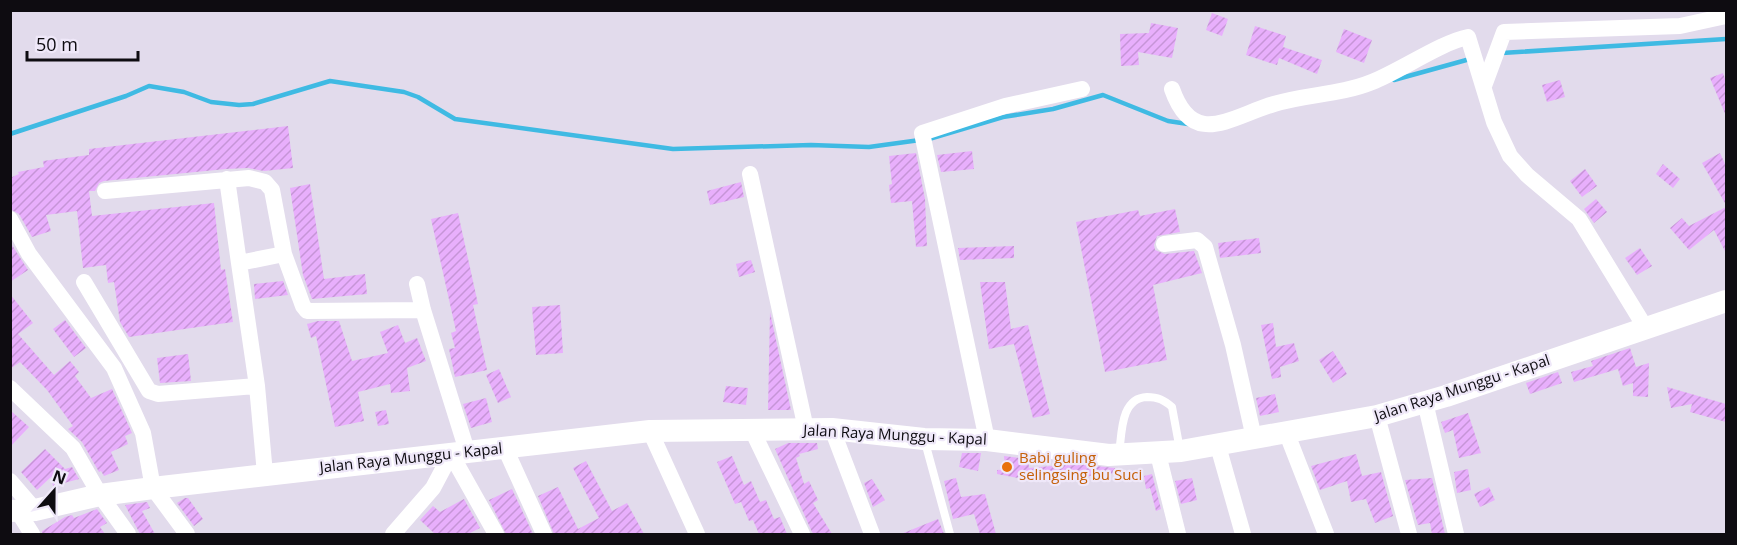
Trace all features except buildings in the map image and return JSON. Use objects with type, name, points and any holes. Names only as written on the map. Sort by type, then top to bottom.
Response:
[{"type":"street","points":[[1482,80],[1496,59],[1504,32],[1680,26],[1726,16]]},
{"type":"street","points":[[1172,89],[1184,114],[1196,122],[1208,124],[1242,116],[1283,101],[1352,89],[1400,70],[1465,37],[1469,38],[1494,122],[1510,156],[1527,175],[1579,219],[1645,327]]},
{"type":"street","points":[[987,440],[922,133],[1005,106],[1082,89]]},
{"type":"street","points":[[750,174],[806,429]]},
{"type":"street","points":[[105,191],[255,178],[268,184],[275,200],[284,254],[307,311],[423,310]]},
{"type":"street","points":[[227,179],[257,386],[265,474]]},
{"type":"street","points":[[10,219],[29,254],[114,368],[142,433],[153,488],[187,534]]},
{"type":"street","points":[[1164,244],[1197,240],[1205,247],[1233,345],[1254,438]]},
{"type":"street","points":[[239,263],[284,254]]},
{"type":"street","points":[[84,282],[149,391],[158,394],[257,386]]},
{"type":"street","points":[[417,284],[459,453],[496,534]]},
{"type":"street","name":"Jalan Raya Munggu - Kapal","points":[[21,510],[100,495],[153,488],[651,431],[832,429],[924,439],[987,440],[1119,454],[1158,454],[1218,446],[1377,416],[1726,301]]},
{"type":"street","points":[[10,388],[74,448],[100,495],[128,534]]},
{"type":"street","points":[[1425,402],[1456,534]]},
{"type":"street","points":[[1377,416],[1409,534]]},
{"type":"street","points":[[832,429],[872,534]]},
{"type":"street","points":[[752,430],[802,534]]},
{"type":"street","points":[[651,431],[698,534]]},
{"type":"street","points":[[1287,434],[1326,534]]},
{"type":"street","points":[[1218,446],[1243,534]]},
{"type":"street","points":[[505,448],[544,534]]},
{"type":"street","points":[[393,534],[433,488],[459,453]]},
{"type":"street","points":[[1158,454],[1178,534]]},
{"type":"street","points":[[10,481],[32,534]]},
{"type":"lane","points":[[1119,454],[1126,411],[1130,403],[1143,397],[1155,397],[1172,407],[1181,451]]},
{"type":"lane","points":[[924,439],[950,534]]},
{"type":"waterway","points":[[1502,53],[1726,39]]},
{"type":"waterway","points":[[1394,80],[1470,59]]},
{"type":"waterway","points":[[10,134],[126,96],[149,86],[184,92],[211,102],[239,105],[253,104],[330,81],[404,92],[418,97],[455,119],[673,149],[811,145],[869,147],[920,140]]},
{"type":"waterway","points":[[929,139],[1003,117],[1053,109],[1103,95],[1168,121],[1188,124]]},
{"type":"place","name":"Babi guling selingsing bu Suci","points":[[1007,467]]}]
